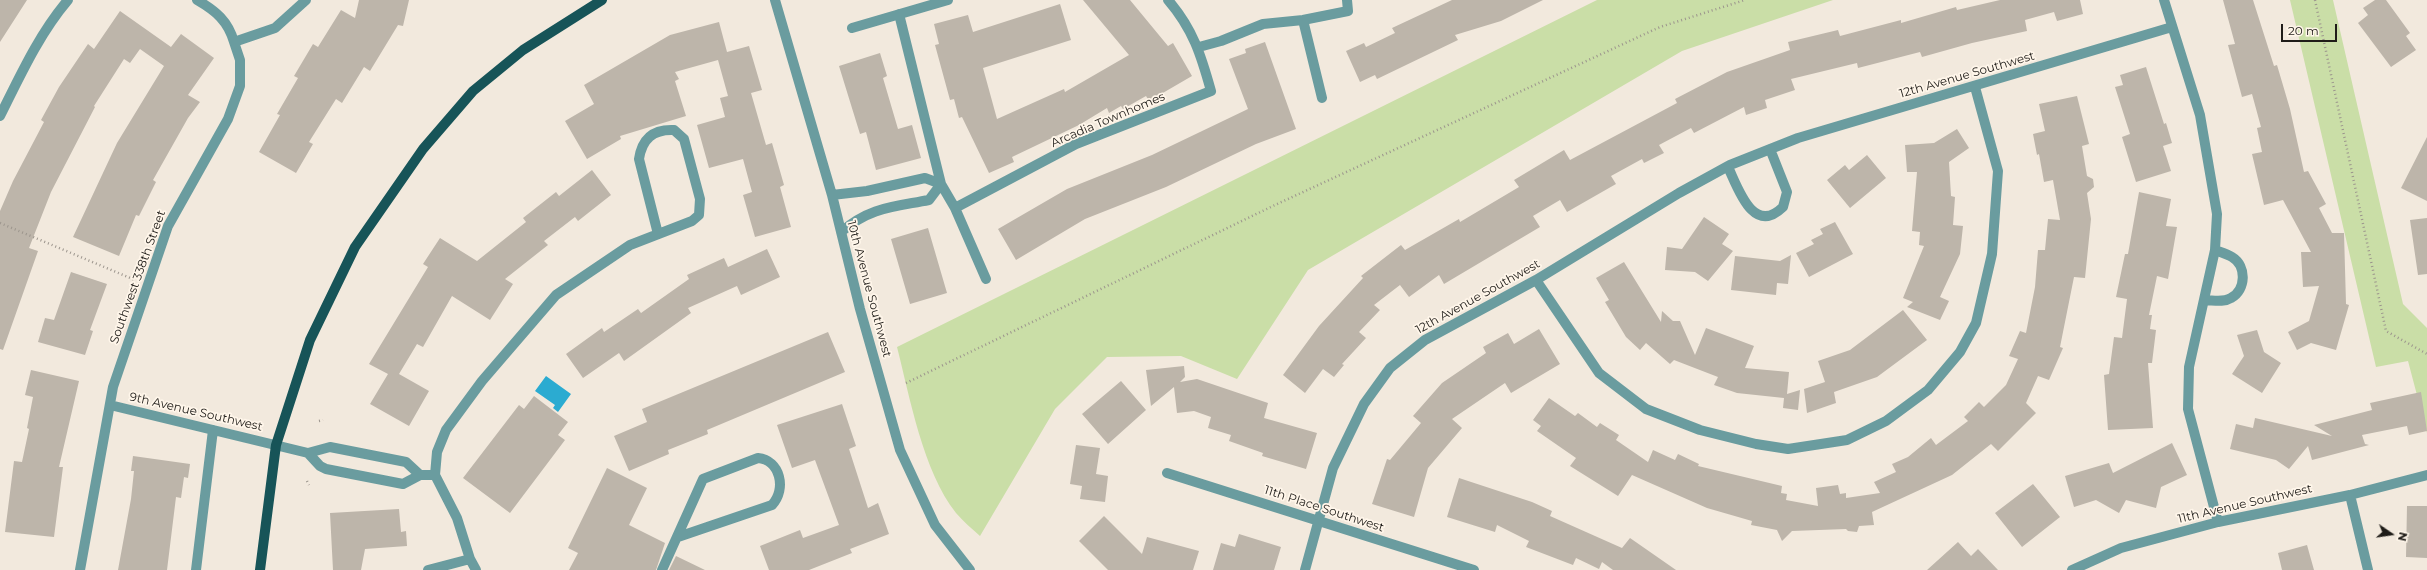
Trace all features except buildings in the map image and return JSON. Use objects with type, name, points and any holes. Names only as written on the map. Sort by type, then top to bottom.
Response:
[{"type":"main road","points":[[260,570],[276,445],[310,340],[355,247],[423,149],[473,91],[512,59],[541,38],[602,0]]},
{"type":"street","points":[[0,116],[35,48],[57,12],[68,0]]},
{"type":"street","name":"Southwest 338th Street","points":[[80,570],[113,387],[168,226],[228,119],[240,86],[240,60],[230,28],[215,10],[197,0]]},
{"type":"street","points":[[234,42],[275,28],[306,0]]},
{"type":"street","name":"10th Avenue Southwest","points":[[775,0],[832,195],[860,308],[900,450],[935,525],[970,570]]},
{"type":"street","points":[[852,28],[948,0]]},
{"type":"street","name":"Arcadia Townhomes","points":[[955,208],[1076,144],[1211,91],[1199,47],[1182,17],[1168,0]]},
{"type":"street","points":[[1199,47],[1221,41],[1263,24],[1304,20],[1348,11],[1347,0]]},
{"type":"street","points":[[2164,0],[2200,116],[2217,214],[2215,250],[2189,367],[2188,409],[2218,522]]},
{"type":"street","points":[[899,14],[941,184],[955,208],[986,279]]},
{"type":"street","points":[[1304,20],[1322,98]]},
{"type":"street","name":"12th Avenue Southwest","points":[[1305,570],[1333,468],[1364,404],[1390,368],[1425,340],[1536,280],[1679,193],[1728,167],[1770,149],[1798,138],[2172,27]]},
{"type":"street","points":[[1536,280],[1599,373],[1646,408],[1700,430],[1756,444],[1788,449],[1847,440],[1886,421],[1928,390],[1960,352],[1976,323],[1992,254],[1998,171],[1975,86]]},
{"type":"street","points":[[476,570],[470,559],[457,518],[435,475],[437,452],[446,430],[482,381],[556,295],[630,245],[692,221],[699,215],[701,208],[684,139],[674,130],[655,132],[646,139],[641,147],[638,159],[658,234]]},
{"type":"street","points":[[1728,167],[1749,209],[1763,216],[1771,215],[1783,207],[1787,192],[1770,149]]},
{"type":"street","points":[[832,195],[867,190],[925,178],[941,184]]},
{"type":"street","points":[[841,232],[857,218],[873,211],[929,200],[941,184]]},
{"type":"street","points":[[2204,300],[2223,301],[2231,298],[2237,293],[2243,278],[2238,262],[2232,257],[2215,250]]},
{"type":"street","name":"9th Avenue Southwest","points":[[110,405],[308,452]]},
{"type":"street","points":[[196,570],[213,430]]},
{"type":"street","points":[[420,475],[406,462],[330,447],[308,452],[320,466],[326,469],[403,484],[420,475],[435,475]]},
{"type":"street","points":[[662,570],[704,479],[758,458],[767,459],[772,463],[778,472],[780,483],[778,499],[772,505],[678,537]]},
{"type":"street","name":"11th Place Southwest","points":[[1167,473],[1474,570]]},
{"type":"street","name":"11th Avenue Southwest","points":[[2072,570],[2121,548],[2218,522],[2350,495],[2427,475]]},
{"type":"street","points":[[2350,495],[2368,570]]},
{"type":"street","points":[[428,570],[470,559]]},
{"type":"path","points":[[906,383],[1275,205],[1660,27],[1745,0]]},
{"type":"path","points":[[2315,0],[2386,331],[2427,354]]},
{"type":"path","points":[[0,223],[147,285]]},
{"type":"path","points":[[319,421],[323,420]]},
{"type":"path","points":[[307,481],[309,485]]},
{"type":"green space","points":[[1597,0],[1833,0],[1682,51],[1308,270],[1237,379],[1181,356],[1107,357],[1055,409],[980,536],[956,513],[935,477],[926,455],[897,347]]},
{"type":"green space","points":[[2290,0],[2333,0],[2403,304],[2427,328],[2427,433],[2408,361],[2376,367]]},
{"type":"water","points":[[546,376],[571,394],[558,412],[553,408],[555,405],[535,391]]}]
